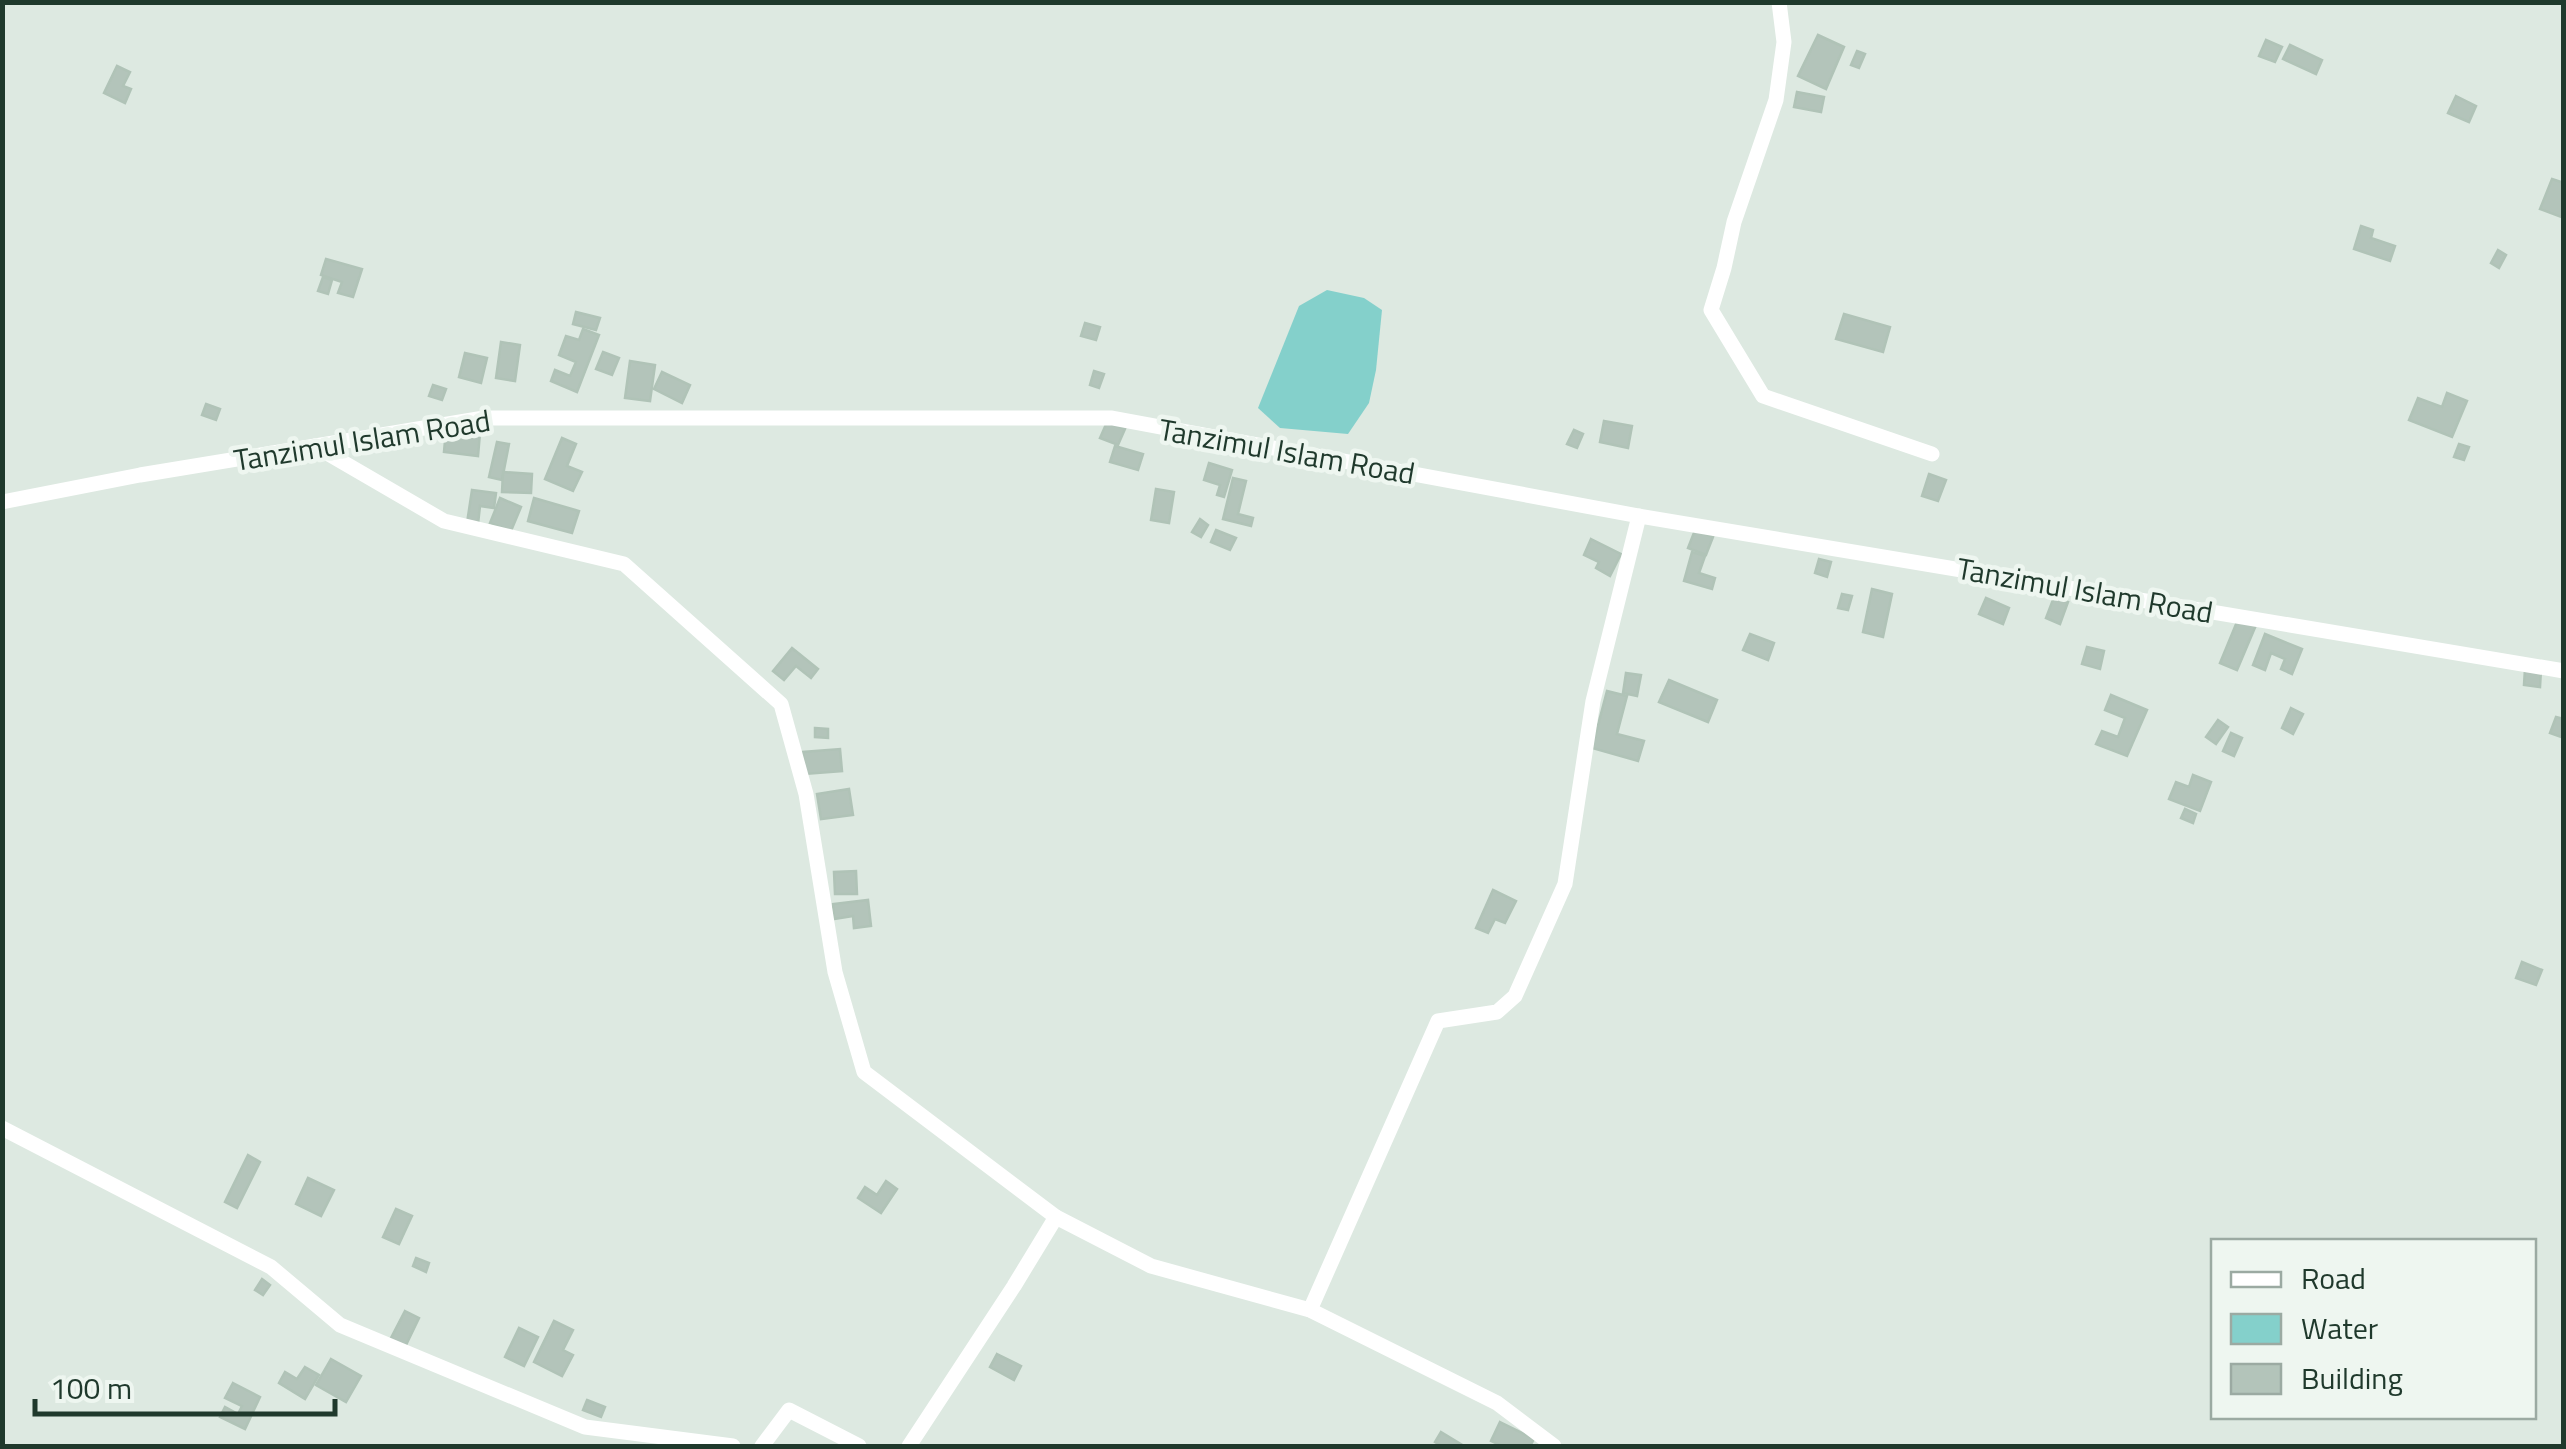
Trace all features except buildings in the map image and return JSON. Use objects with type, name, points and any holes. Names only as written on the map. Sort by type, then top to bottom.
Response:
[{"type":"street","points":[[1779,2],[1784,42],[1776,100],[1734,222],[1710,310],[1763,396],[1932,454]]},
{"type":"street","name":"Tanzimul Islam Road","points":[[2,502],[484,418],[1112,418],[1639,516],[2564,671]]},
{"type":"street","points":[[315,446],[444,522],[624,564],[781,704],[806,794],[836,972],[864,1072],[1056,1217],[1151,1266],[1310,1310],[1497,1402],[1554,1446]]},
{"type":"street","points":[[1310,1310],[1438,1021],[1497,1012],[1515,996],[1565,884],[1593,701],[1639,516]]},
{"type":"street","points":[[2,1128],[271,1268],[340,1325],[584,1427],[730,1446]]},
{"type":"street","points":[[909,1446],[1056,1217]]},
{"type":"street","points":[[762,1446],[789,1410],[859,1446]]},
{"type":"water","points":[[1327,290],[1364,298],[1382,310],[1369,403],[1348,434],[1280,428],[1258,408],[1299,306]]}]
